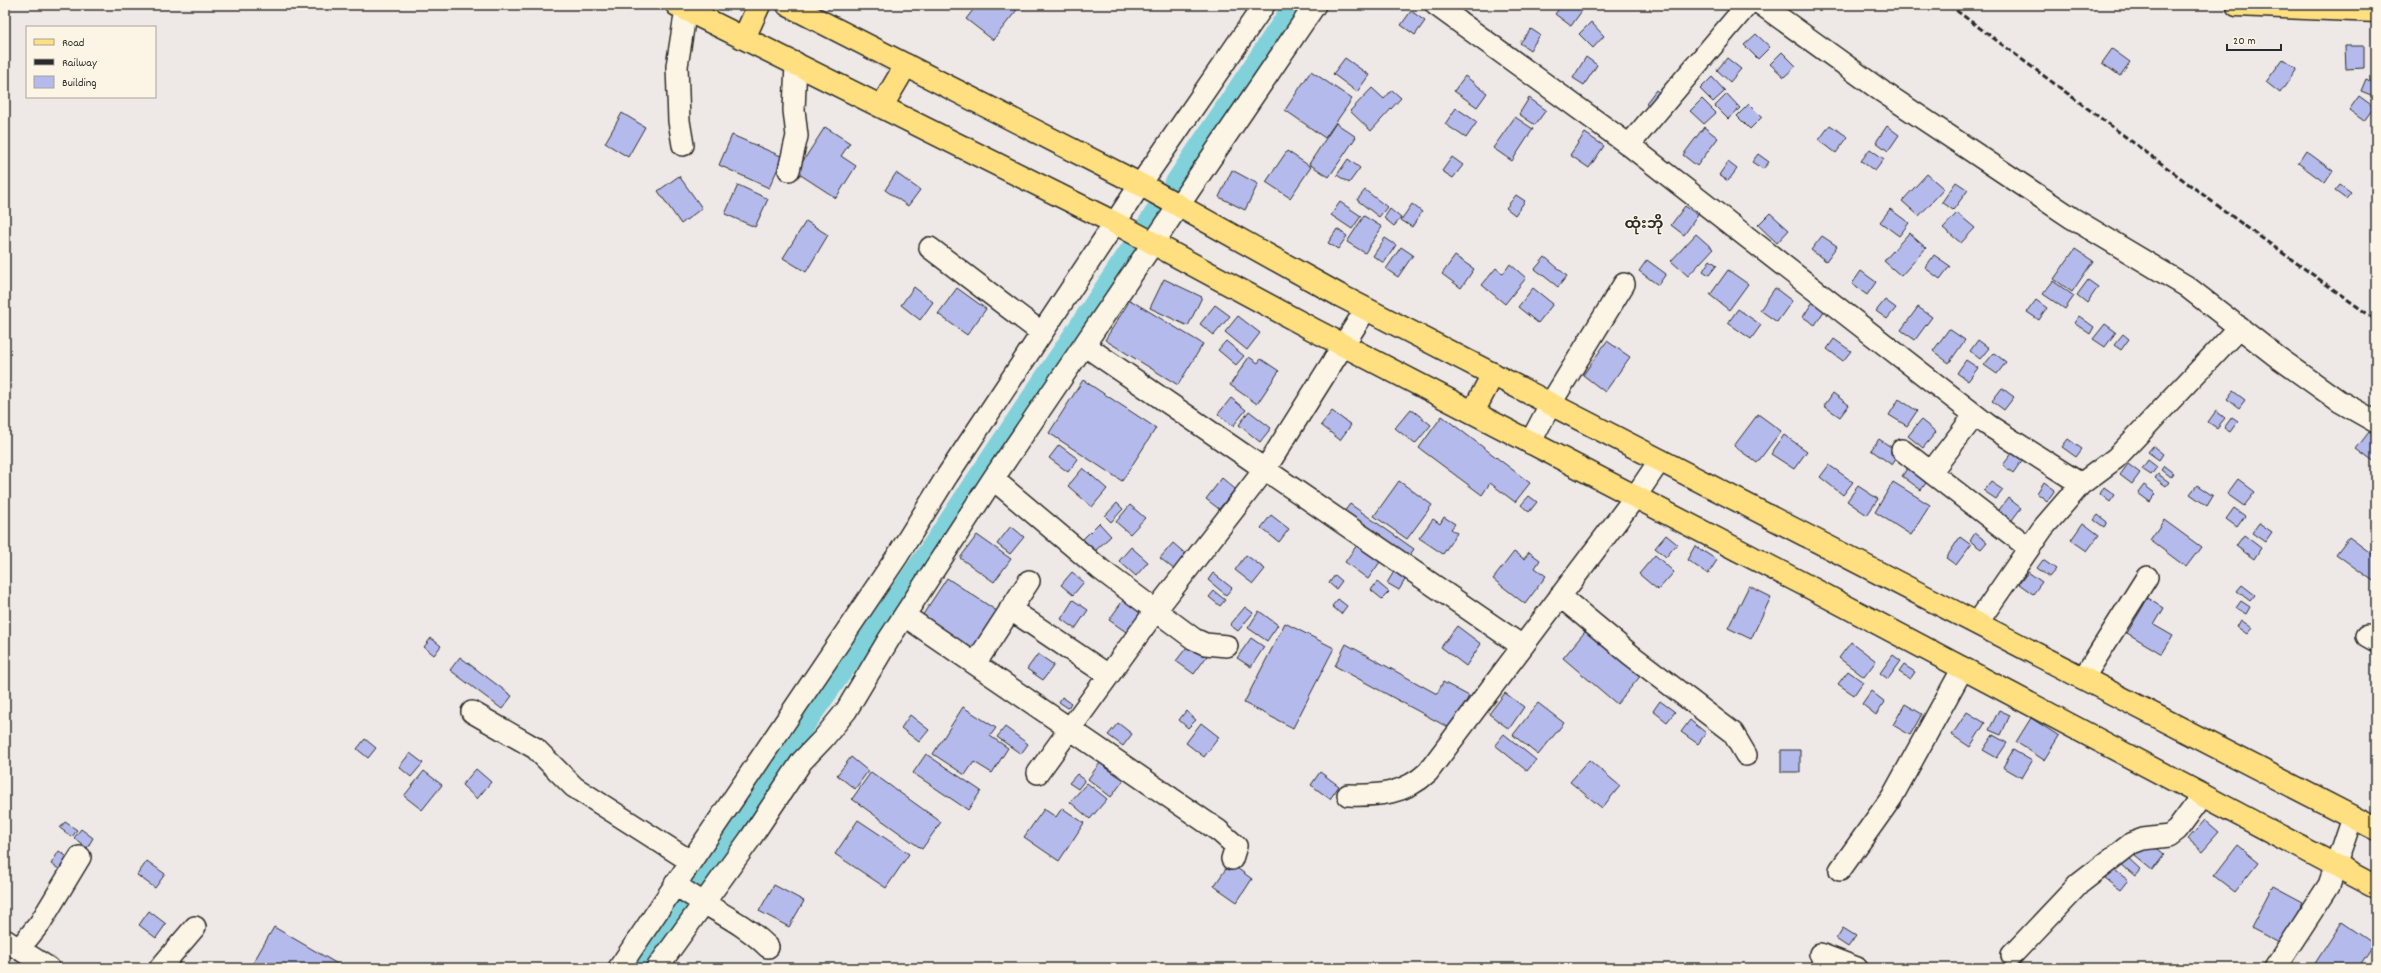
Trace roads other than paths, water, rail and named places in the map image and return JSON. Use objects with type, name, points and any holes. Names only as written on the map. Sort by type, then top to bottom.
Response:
[{"type":"main road","points":[[744,38],[759,5]]},
{"type":"main road","points":[[788,5],[1144,186],[1366,309],[1978,622],[2376,829]]},
{"type":"main road","points":[[2236,5],[2376,11]]},
{"type":"main road","points":[[681,7],[796,63],[1148,240],[1344,346],[1963,668],[2376,887]]},
{"type":"main road","points":[[882,106],[906,65]]},
{"type":"main road","points":[[1473,412],[1493,374]]},
{"type":"street","points":[[657,968],[687,893],[690,861],[893,561],[1042,333],[1119,225],[1264,5]]},
{"type":"street","points":[[619,968],[687,893],[750,839],[802,760],[823,739],[846,711],[993,479],[1084,345],[1148,240],[1315,5]]},
{"type":"street","points":[[1436,5],[1629,145],[1976,415],[2080,484]]},
{"type":"street","points":[[1629,145],[1747,5]]},
{"type":"street","points":[[1762,5],[1880,90],[2072,218],[2186,286],[2276,356],[2338,401],[2376,422]]},
{"type":"street","points":[[681,7],[677,66],[679,121],[683,145]]},
{"type":"street","points":[[789,170],[797,136],[794,110],[796,63]]},
{"type":"street","points":[[930,248],[1042,333]]},
{"type":"street","points":[[1530,443],[1551,403],[1624,284]]},
{"type":"street","points":[[1038,773],[1156,610],[1266,468],[1366,309]]},
{"type":"street","points":[[1978,622],[2029,548],[2080,484],[2116,458],[2240,327]]},
{"type":"street","points":[[1084,345],[1266,468],[1522,646]]},
{"type":"street","points":[[1931,472],[1976,415]]},
{"type":"street","points":[[1902,450],[2029,548]]},
{"type":"street","points":[[1348,795],[1377,796],[1403,789],[1418,781],[1428,772],[1635,497],[1660,460]]},
{"type":"street","points":[[993,479],[1100,569],[1194,639],[1205,644],[1226,646]]},
{"type":"street","points":[[2084,677],[2147,577]]},
{"type":"street","points":[[975,664],[1029,581]]},
{"type":"street","points":[[1560,596],[1631,655],[1732,732],[1746,755]]},
{"type":"street","points":[[1010,609],[1108,675]]},
{"type":"street","points":[[905,616],[1070,728],[1230,840],[1236,846],[1232,859]]},
{"type":"street","points":[[1840,870],[1892,797],[1963,668]]},
{"type":"street","points":[[472,712],[534,748],[574,787],[690,861]]},
{"type":"street","points":[[2012,954],[2079,884],[2132,843],[2143,839],[2168,836],[2177,830],[2203,795]]},
{"type":"street","points":[[2275,968],[2323,895],[2352,817]]},
{"type":"street","points":[[49,968],[12,944],[40,923],[80,857]]},
{"type":"street","points":[[687,893],[743,926],[768,947]]},
{"type":"street","points":[[160,968],[195,927]]},
{"type":"street","points":[[1820,954],[1857,968]]},
{"type":"waterway","points":[[638,968],[703,871],[923,558],[1293,5]]},
{"type":"railway","points":[[1949,5],[2245,226],[2376,320]]},
{"type":"district","name":"ထုံးဘို","points":[[1644,225]]}]
